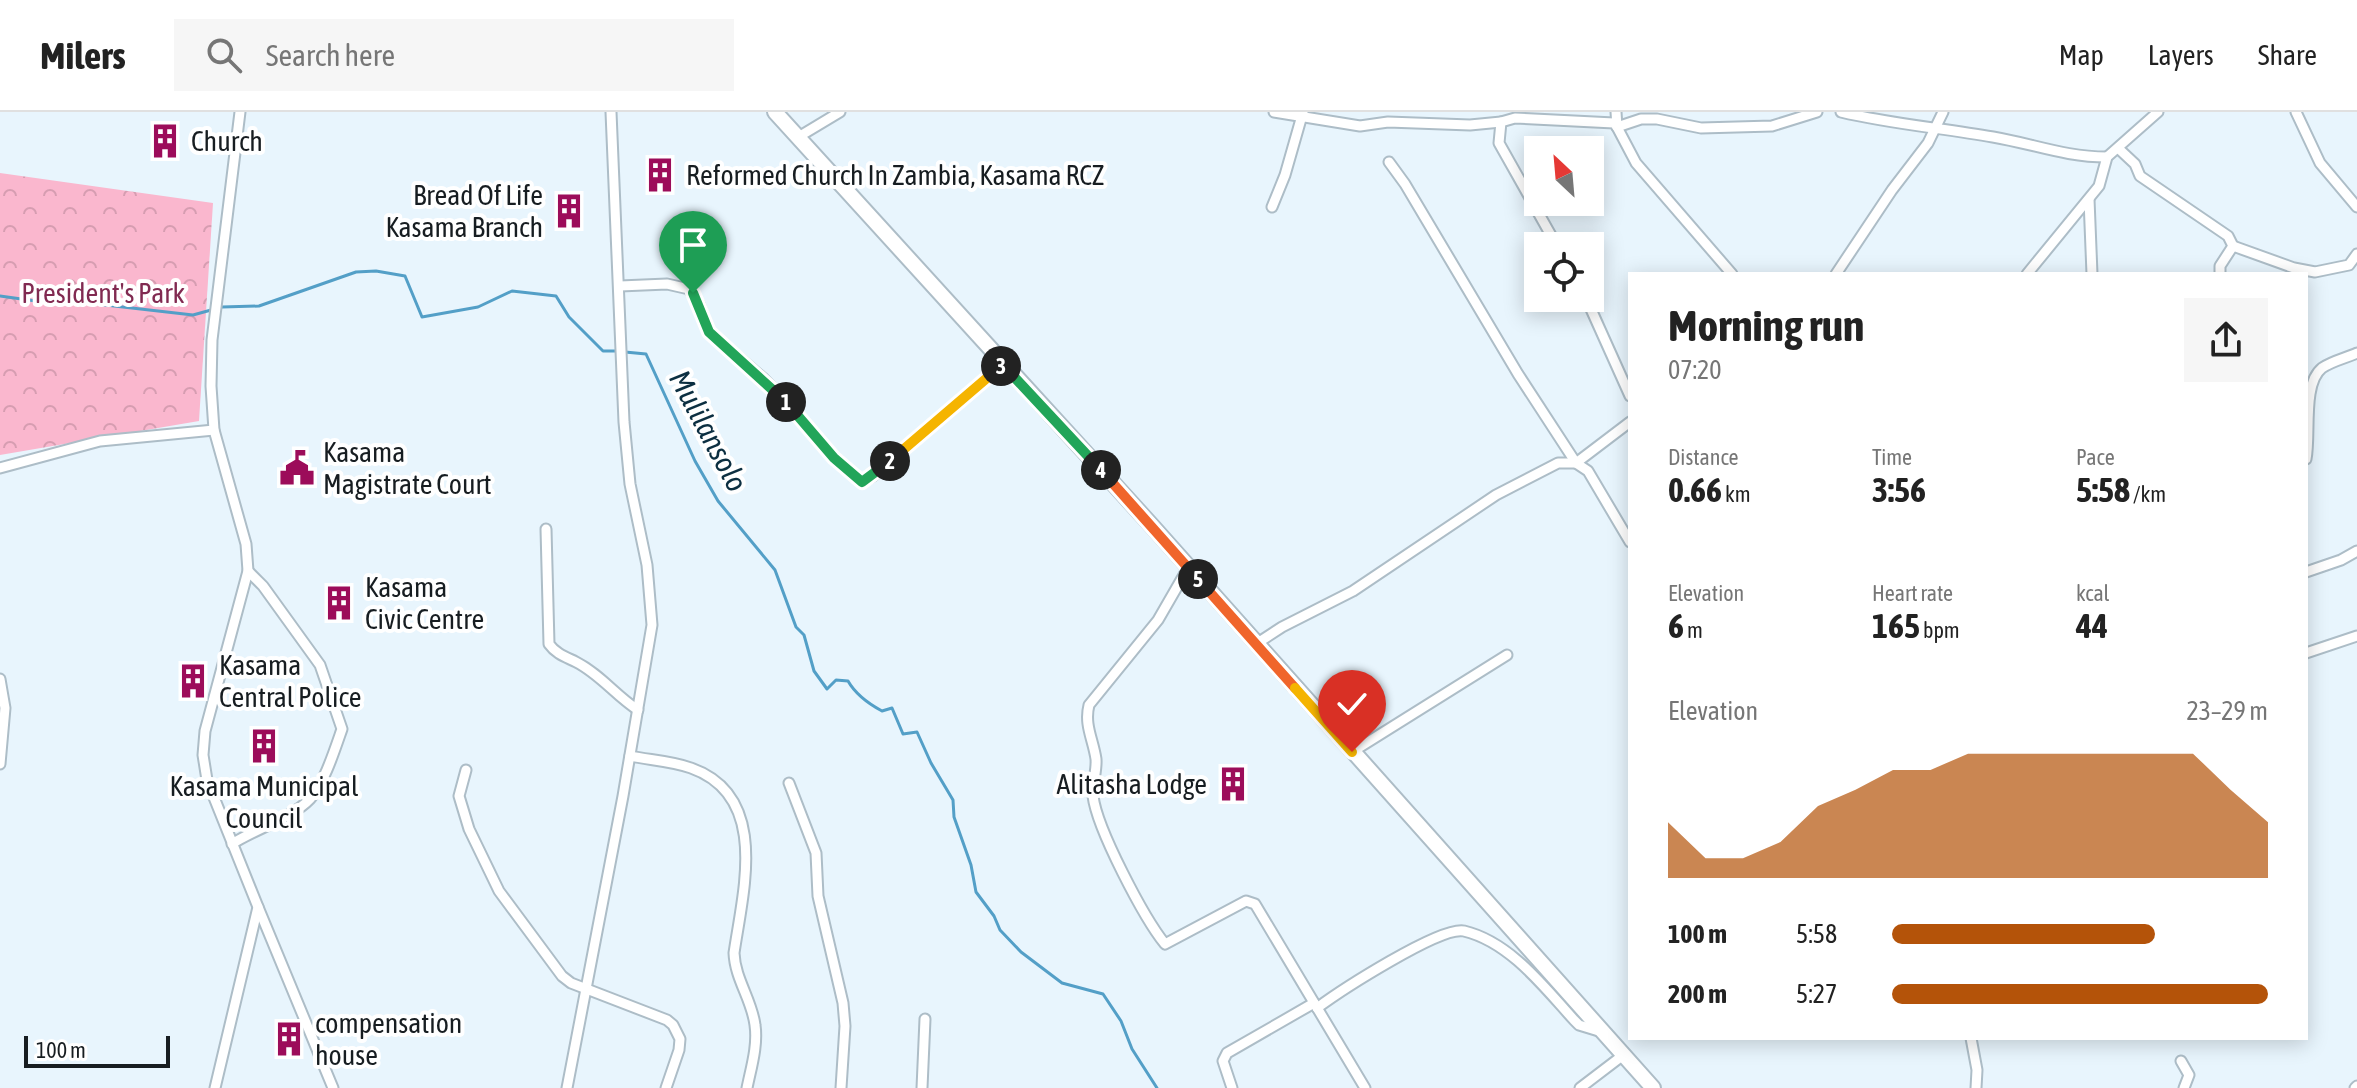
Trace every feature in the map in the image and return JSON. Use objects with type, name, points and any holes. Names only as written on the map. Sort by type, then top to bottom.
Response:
[{"type":"main road","points":[[775,112],[800,136],[1653,1088]]},
{"type":"street","points":[[240,112],[215,315],[211,386],[214,430],[246,544],[248,571],[205,731],[203,755],[207,780],[333,1088]]},
{"type":"street","points":[[567,1088],[652,625],[647,565],[630,484],[611,112]]},
{"type":"street","points":[[800,136],[840,112]]},
{"type":"street","points":[[1274,112],[1302,114],[1360,126],[1388,122],[1470,125],[1515,118],[1614,123],[1636,163],[1730,272]]},
{"type":"street","points":[[1616,112],[1617,127]]},
{"type":"street","points":[[1617,127],[1641,119],[1701,128],[1772,126],[1817,112]]},
{"type":"street","points":[[1841,112],[2018,142],[2065,155],[2107,157],[2158,112]]},
{"type":"street","points":[[1837,272],[1937,127],[1943,112]]},
{"type":"street","points":[[2296,112],[2320,163],[2357,207]]},
{"type":"street","points":[[1272,207],[1285,175],[1302,114]]},
{"type":"street","points":[[1501,122],[1499,143],[1549,232]]},
{"type":"street","points":[[2119,149],[2135,164],[2140,176],[2228,236],[2233,246],[2294,268],[2315,272],[2349,265],[2357,254]]},
{"type":"street","points":[[2029,272],[2099,186],[2107,157]]},
{"type":"street","points":[[1389,162],[1518,374],[1576,463],[1588,471],[1628,539]]},
{"type":"street","points":[[2089,199],[2092,272]]},
{"type":"street","points":[[2220,272],[2220,266],[2233,246]]},
{"type":"street","points":[[620,286],[667,284],[689,289],[699,304],[709,332],[764,379],[834,458],[862,482],[873,476],[1003,365]]},
{"type":"street","points":[[1592,312],[1628,392]]},
{"type":"street","points":[[2308,446],[2310,393],[2314,376],[2324,367],[2357,353]]},
{"type":"street","points":[[1256,644],[1282,627],[1353,591],[1496,495],[1558,463],[1576,463],[1628,424]]},
{"type":"street","points":[[0,468],[100,441],[214,430]]},
{"type":"street","points":[[546,529],[549,644],[561,655],[592,672],[638,710]]},
{"type":"street","points":[[2308,571],[2357,551]]},
{"type":"street","points":[[1188,568],[1158,620],[1089,705],[1086,718],[1096,763],[1093,795],[1103,830],[1140,905],[1165,944],[1251,901],[1365,1088]]},
{"type":"street","points":[[232,844],[289,814],[311,798],[342,729],[320,665],[263,586],[248,571]]},
{"type":"street","points":[[2308,652],[2357,636]]},
{"type":"street","points":[[1352,752],[1507,655]]},
{"type":"street","points":[[0,679],[5,708],[0,764]]},
{"type":"street","points":[[630,756],[692,768],[710,779],[724,789],[734,802],[744,827],[747,851],[734,953],[735,970],[755,1022],[756,1040],[747,1088]]},
{"type":"street","points":[[466,770],[459,796],[469,829],[499,891],[562,976],[571,983],[673,1025],[680,1039],[679,1050],[666,1088]]},
{"type":"street","points":[[789,783],[816,853],[818,896],[843,1003],[845,1026],[841,1088]]},
{"type":"street","points":[[215,1088],[258,907]]},
{"type":"street","points":[[1232,1088],[1223,1061],[1227,1053],[1432,939],[1464,931],[1499,947],[1524,966],[1574,1020],[1602,1032]]},
{"type":"street","points":[[922,1088],[925,1019]]},
{"type":"street","points":[[1971,1040],[1977,1070],[1976,1088]]},
{"type":"street","points":[[1580,1088],[1622,1056]]},
{"type":"street","points":[[2181,1061],[2189,1075],[2184,1088]]},
{"type":"green space","name":"President's Park","points":[[0,173],[213,203],[199,421],[0,455]]},
{"type":"waterway","name":"Mulilansolo","points":[[0,296],[193,315],[222,307],[259,306],[356,272],[376,271],[405,276],[422,317],[478,307],[512,291],[556,296],[569,317],[603,351],[617,351]]},
{"type":"waterway","name":"Mulilansolo","points":[[625,352],[646,354],[695,461],[718,501],[775,570],[796,627],[804,635],[814,671],[827,689],[836,680],[848,681],[872,705],[882,711],[892,708],[903,734],[917,732],[953,800],[954,817],[971,865],[976,892],[994,916],[1000,930],[1021,952],[1062,983],[1103,994],[1157,1088]]},
{"type":"place","name":"Church","points":[[165,141]]},
{"type":"place","name":"Reformed Church In Zambia, Kasama RCZ","points":[[660,175]]},
{"type":"place","name":"Bread Of Life Kasama Branch","points":[[569,211]]},
{"type":"place","name":"Kasama Magistrate Court","points":[[297,468]]},
{"type":"place","name":"Kasama Civic Centre","points":[[339,603]]},
{"type":"place","name":"Kasama Central Police","points":[[193,681]]},
{"type":"place","name":"Kasama Municipal Council","points":[[264,746]]},
{"type":"place","name":"Alitasha Lodge","points":[[1233,784]]},
{"type":"place","name":"compensation house","points":[[289,1039]]},
{"type":"route","points":[[693,293],[709,332],[764,379],[834,458],[862,482],[873,476],[1003,365],[1153,527],[1352,752]]}]
